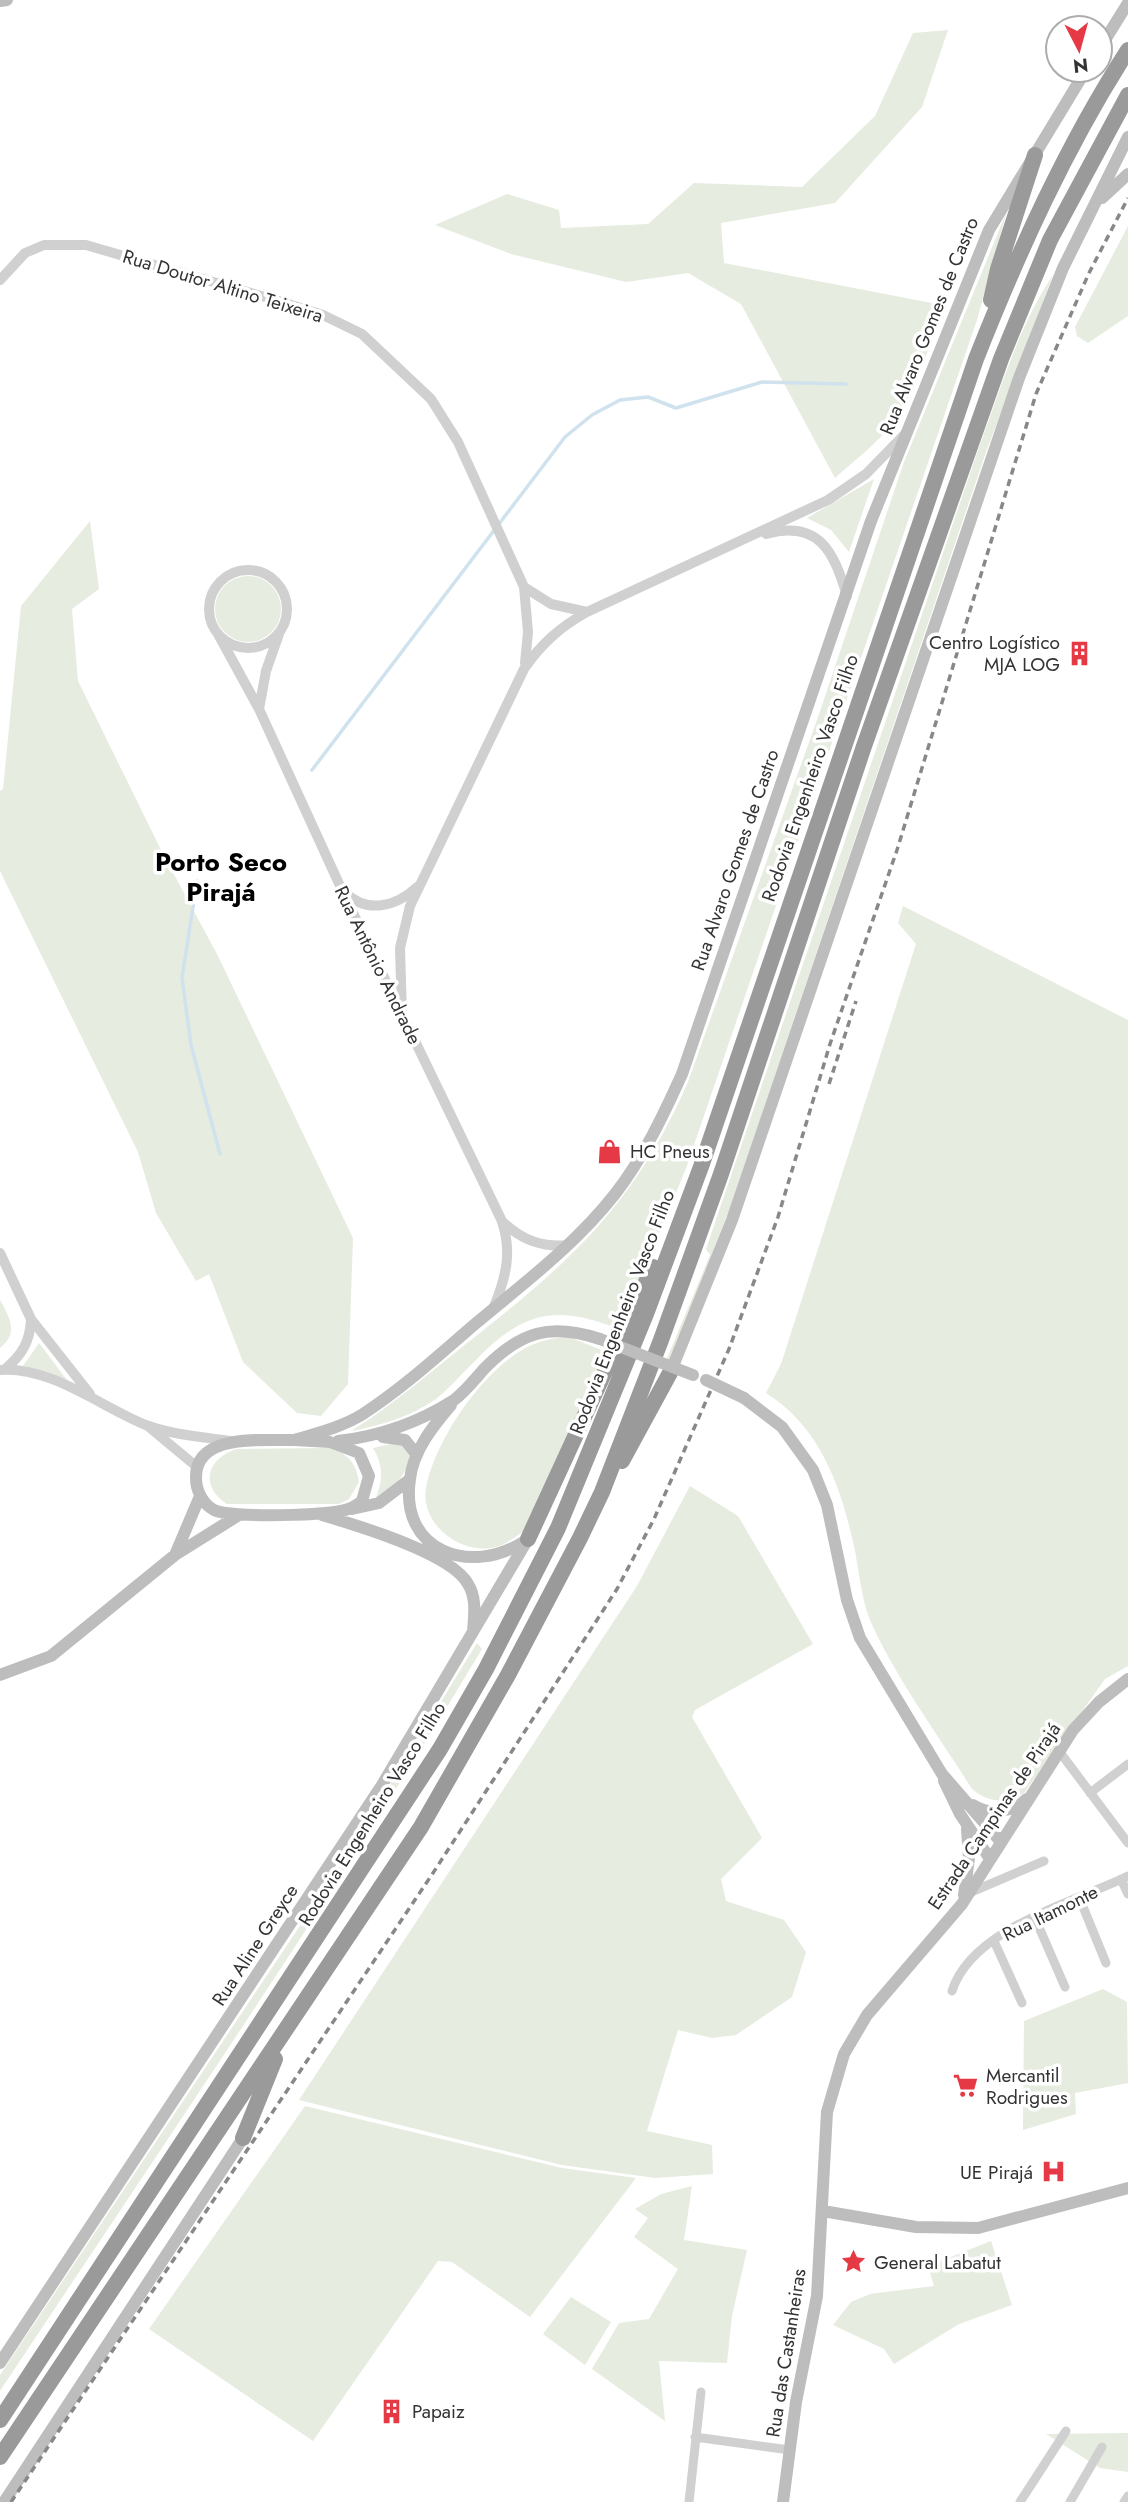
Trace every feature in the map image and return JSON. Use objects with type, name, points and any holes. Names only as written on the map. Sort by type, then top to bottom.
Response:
[{"type":"highway","name":"Rodovia Engenheiro Vasco Filho","points":[[0,2420],[376,1850],[486,1669],[558,1528],[615,1395],[702,1164],[976,359],[1003,291],[1061,170],[1128,50]]},
{"type":"highway","points":[[602,1492],[661,1340],[725,1161],[863,749],[1001,359],[1050,240],[1128,94]]},
{"type":"highway","points":[[976,359],[998,269],[1035,155]]},
{"type":"highway","points":[[528,1539],[678,1210],[702,1164]]},
{"type":"highway","points":[[0,2457],[421,1827],[508,1675],[602,1492],[652,1410],[671,1371]]},
{"type":"highway","points":[[243,2138],[292,2021]]},
{"type":"main road","points":[[0,1],[7,0]]},
{"type":"main road","points":[[1114,26],[1128,3]]},
{"type":"main road","points":[[1035,155],[1078,84]]},
{"type":"main road","points":[[671,1371],[737,1207],[900,732],[986,468],[1042,316],[1128,137]]},
{"type":"main road","name":"Rua Alvaro Gomes de Castro","points":[[294,1440],[333,1428],[363,1413],[398,1389],[569,1245],[615,1194],[639,1159],[682,1074],[871,521],[989,230],[1035,155]]},
{"type":"main road","points":[[1078,238],[1103,196],[1128,174]]},
{"type":"main road","points":[[528,1539],[505,1553],[481,1559],[460,1556],[440,1549],[423,1535],[416,1524],[409,1502],[409,1480],[417,1455],[437,1422],[456,1398],[492,1362],[526,1337],[556,1330],[600,1339],[744,1398],[782,1427],[813,1470],[827,1505],[847,1601],[856,1629],[942,1774],[967,1825],[990,1859]]},
{"type":"main road","points":[[409,1480],[379,1503],[348,1510],[318,1514],[240,1515],[215,1511],[200,1496],[196,1481],[197,1468],[206,1452],[215,1446],[294,1440],[330,1442],[372,1437],[406,1426],[456,1398]]},
{"type":"main road","points":[[372,1437],[404,1440],[417,1455]]},
{"type":"main road","points":[[330,1442],[351,1448],[365,1462],[369,1476],[367,1493],[362,1501],[348,1510]]},
{"type":"main road","points":[[175,1555],[200,1496]]},
{"type":"main road","points":[[318,1514],[382,1534],[460,1574],[473,1597],[473,1636]]},
{"type":"main road","points":[[0,1675],[51,1656],[175,1555],[240,1515]]},
{"type":"main road","name":"Rua Aline Greyce","points":[[0,2363],[290,1928],[473,1636],[528,1539]]},
{"type":"main road","name":"Estrada Campinas de Pirajá","points":[[823,2211],[827,2112],[844,2054],[867,2015],[966,1898],[1059,1751],[1099,1702],[1128,1679]]},
{"type":"main road","points":[[942,1774],[1001,1842]]},
{"type":"main road","points":[[962,1796],[977,1808],[995,1812],[1012,1808],[1030,1797]]},
{"type":"main road","points":[[966,1898],[969,1871],[967,1825]]},
{"type":"main road","points":[[4,2502],[243,2138]]},
{"type":"main road","points":[[823,2211],[916,2227],[978,2228],[1128,2188]]},
{"type":"main road","name":"Rua das Castanheiras","points":[[783,2502],[801,2370],[817,2296],[823,2211]]},
{"type":"street","name":"Rua Doutor Altino Teixeira","points":[[0,280],[25,253],[44,246],[86,245],[282,302],[343,324],[377,345],[431,399],[458,442],[500,534],[524,587],[528,632],[524,669]]},
{"type":"street","points":[[402,1015],[400,948],[419,886],[524,669],[552,635],[587,612],[743,540],[850,486],[906,433]]},
{"type":"street","points":[[743,540],[788,530],[816,538],[836,561],[847,596]]},
{"type":"street","points":[[260,709],[267,671],[286,619],[284,593],[265,574],[239,570],[227,576],[210,597],[208,610],[218,634],[229,643],[250,648],[271,641],[280,631]]},
{"type":"street","points":[[524,587],[551,604],[587,612]]},
{"type":"street","name":"Rua Antônio Andrade","points":[[218,634],[260,709],[341,888],[501,1219],[508,1265],[493,1309]]},
{"type":"street","points":[[341,888],[359,904],[380,906],[401,900],[419,886]]},
{"type":"street","name":"Rua Antônio Andrade","points":[[501,1219],[518,1234],[536,1243],[569,1245]]},
{"type":"street","points":[[2,1258],[31,1319],[90,1394]]},
{"type":"street","points":[[2,1369],[17,1359],[28,1343],[31,1319]]},
{"type":"street","points":[[2,1369],[44,1377],[90,1394],[147,1425],[197,1468]]},
{"type":"street","points":[[147,1425],[188,1435],[241,1442]]},
{"type":"street","points":[[1059,1751],[1090,1793],[1124,1829],[1128,1843]]},
{"type":"street","points":[[1090,1793],[1128,1764]]},
{"type":"street","points":[[966,1898],[1044,1861]]},
{"type":"street","points":[[1125,1877],[1128,1894]]},
{"type":"street","name":"Rua Itamonte","points":[[952,1991],[960,1972],[994,1941],[1035,1917],[1125,1877]]},
{"type":"street","points":[[1079,1897],[1106,1963]]},
{"type":"street","points":[[1035,1917],[1065,1987]]},
{"type":"street","points":[[994,1941],[1022,2003]]},
{"type":"street","points":[[689,2502],[701,2392]]},
{"type":"street","points":[[1020,2502],[1066,2431]]},
{"type":"street","points":[[695,2437],[790,2450]]},
{"type":"street","points":[[1070,2502],[1102,2447]]},
{"type":"street","points":[[1124,2502],[1128,2496]]},
{"type":"shaded area","points":[[948,30],[922,107],[835,203],[721,223],[724,263],[942,305],[910,394],[894,421],[881,437],[835,478],[741,304],[688,273],[626,282],[511,254],[435,225],[507,194],[559,210],[561,228],[648,224],[694,183],[802,187],[875,116],[913,33]]},
{"type":"shaded area","points":[[1007,211],[977,320],[685,1171],[619,1329],[576,1316],[541,1317],[525,1322],[492,1344],[436,1399],[395,1420],[351,1431],[422,1380],[566,1260],[620,1199],[667,1126],[688,1082],[818,717],[904,462]]},
{"type":"shaded area","points":[[1128,226],[1128,316],[1088,343],[1077,336],[1075,327]]},
{"type":"shaded area","points":[[1053,275],[986,452],[731,1205],[664,1375],[661,1373],[710,1255],[706,1249],[1002,382],[1030,316]]},
{"type":"shaded area","points":[[874,479],[849,552],[831,530],[807,518]]},
{"type":"shaded area","points":[[90,521],[99,589],[72,609],[78,681],[163,854],[217,954],[353,1238],[348,1384],[321,1416],[297,1413],[243,1362],[209,1274],[196,1281],[156,1213],[138,1152],[0,871],[0,791],[3,789],[21,606]]},
{"type":"shaded area","points":[[248,576],[261,579],[271,586],[278,596],[281,609],[278,622],[271,632],[261,639],[248,642],[235,639],[225,632],[218,622],[215,609],[218,596],[225,586],[235,579]]},
{"type":"shaded area","points":[[903,906],[1128,1020],[1128,1666],[1105,1679],[1024,1793],[1004,1800],[984,1797],[972,1789],[895,1669],[867,1610],[850,1528],[827,1462],[802,1424],[766,1393],[781,1364],[916,944],[898,923]]},
{"type":"shaded area","points":[[0,1300],[9,1319],[11,1331],[0,1348]]},
{"type":"shaded area","points":[[569,1337],[609,1353],[524,1531],[496,1547],[483,1549],[457,1542],[437,1525],[426,1502],[426,1488],[441,1446],[469,1401],[504,1362],[543,1341]]},
{"type":"shaded area","points":[[39,1343],[67,1380],[23,1366]]},
{"type":"shaded area","points":[[396,1443],[411,1448],[407,1465],[395,1485],[375,1500],[381,1474],[373,1448]]},
{"type":"shaded area","points":[[331,1448],[351,1461],[359,1482],[349,1499],[339,1504],[227,1504],[218,1497],[210,1481],[213,1466],[227,1453],[237,1449]]},
{"type":"shaded area","points":[[690,1486],[738,1516],[813,1644],[695,1710],[692,1717],[762,1838],[721,1879],[726,1901],[784,1920],[806,1952],[792,1997],[736,2035],[712,2038],[678,2030],[647,2131],[712,2145],[713,2174],[655,2178],[562,2165],[299,2100],[637,1586]]},
{"type":"shaded area","points":[[477,1643],[482,1649],[365,1837],[245,2023],[0,2391],[0,2375],[340,1866]]},
{"type":"shaded area","points":[[1103,1989],[1127,2002],[1128,2083],[1075,2093],[1076,2114],[1023,2130],[1024,2021]]},
{"type":"shaded area","points":[[305,2106],[562,2168],[636,2178],[530,2317],[452,2262],[438,2261],[313,2441],[149,2329]]},
{"type":"shaded area","points":[[692,2186],[684,2240],[747,2250],[732,2316],[727,2363],[659,2361],[665,2421],[592,2369],[619,2323],[649,2319],[678,2269],[634,2237],[648,2218],[635,2209],[661,2194]]},
{"type":"shaded area","points":[[991,2241],[1012,2305],[959,2324],[894,2364],[884,2349],[833,2325],[851,2302],[870,2294],[934,2286],[928,2266]]},
{"type":"shaded area","points":[[571,2297],[611,2322],[585,2365],[543,2334]]},
{"type":"shaded area","points":[[1128,2433],[1128,2472],[1100,2468],[1046,2434]]},
{"type":"waterway","points":[[312,770],[565,437],[592,415],[620,400],[648,397],[676,408],[762,382],[846,384]]},
{"type":"waterway","points":[[197,881],[182,978],[191,1045],[220,1154]]},
{"type":"railway","points":[[11,2502],[433,1873],[617,1589],[654,1519],[729,1349],[778,1217],[830,1044],[897,850],[1036,394],[1089,273],[1128,198]]},
{"type":"railway","points":[[829,1084],[856,1001]]},
{"type":"place","name":"Centro Logístico MJA LOG","points":[[1080,653]]},
{"type":"place","name":"HC Pneus","points":[[610,1151]]},
{"type":"place","name":"Mercantil Rodrigues","points":[[966,2086]]},
{"type":"place","name":"UE Pirajá","points":[[1053,2172]]},
{"type":"place","name":"General Labatut","points":[[854,2262]]},
{"type":"place","name":"Papaiz","points":[[392,2411]]},
{"type":"district","name":"Porto Seco Pirajá","points":[[221,877]]}]
